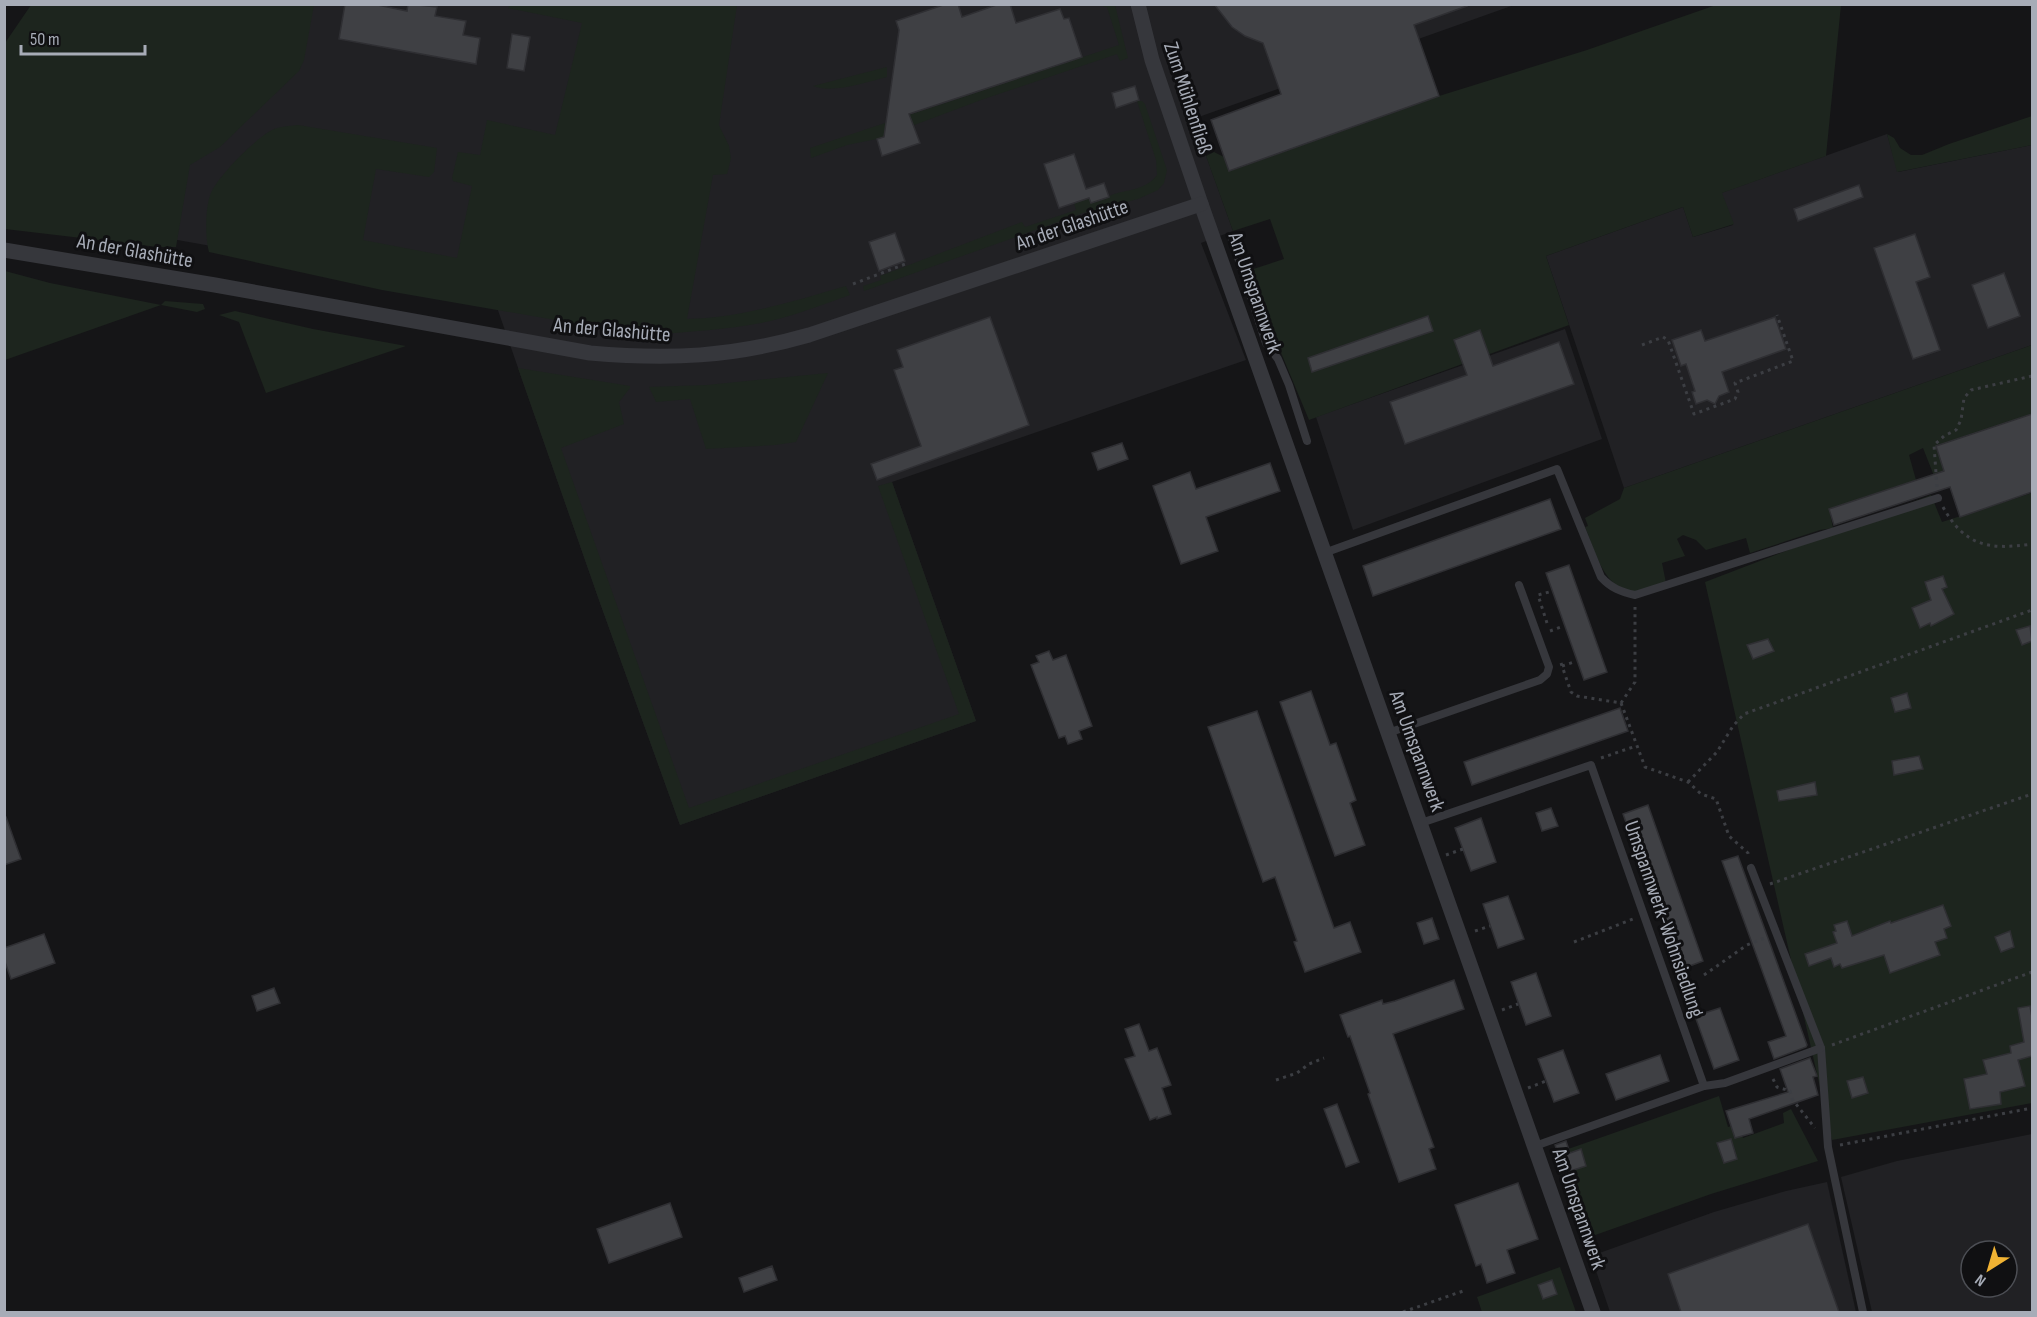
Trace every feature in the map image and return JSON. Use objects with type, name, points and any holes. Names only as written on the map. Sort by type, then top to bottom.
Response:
[{"type":"street","name":"Zum Mühlenfließ","points":[[1138,4],[1152,60],[1201,204]]},
{"type":"street","name":"An der Glashütte","points":[[4,250],[215,285],[590,353],[642,357],[692,357],[773,345],[809,335],[1201,204]]},
{"type":"street","name":"Am Umspannwerk","points":[[1201,204],[1593,1312]]},
{"type":"lane","points":[[1231,236],[1266,343],[1278,359],[1289,385],[1307,441]]},
{"type":"lane","points":[[1324,553],[1557,469],[1601,577],[1609,586],[1635,595],[1938,498]]},
{"type":"lane","points":[[1388,733],[1540,680],[1547,674],[1549,667],[1520,585]]},
{"type":"lane","points":[[1420,823],[1591,765]]},
{"type":"lane","name":"Umspannwerk-Wohnsiedlung","points":[[1591,765],[1704,1086]]},
{"type":"lane","points":[[1751,868],[1821,1048],[1825,1080],[1827,1143],[1863,1312]]},
{"type":"lane","points":[[1535,1146],[1704,1086],[1725,1083],[1768,1069],[1821,1048]]},
{"type":"path","points":[[853,284],[908,263]]},
{"type":"path","points":[[1642,345],[1663,337],[1668,340],[1694,414],[1735,399],[1738,392],[1735,383],[1793,361],[1777,315]]},
{"type":"path","points":[[2032,376],[1971,390],[1964,398],[1962,420],[1956,430],[1944,436],[1934,446],[1938,498],[1951,521],[1962,534],[1982,544],[2000,548],[2032,544]]},
{"type":"path","points":[[1549,592],[1538,596],[1553,640]]},
{"type":"path","points":[[1621,703],[1635,682],[1635,595]]},
{"type":"path","points":[[1688,782],[1717,752],[1733,726],[1744,714],[2032,610]]},
{"type":"path","points":[[1550,631],[1561,627]]},
{"type":"path","points":[[1559,658],[1571,692],[1577,696],[1621,703]]},
{"type":"path","points":[[1562,666],[1574,663]]},
{"type":"path","points":[[1621,703],[1645,767],[1688,782],[1701,794],[1716,800],[1729,836],[1748,853],[1751,868]]},
{"type":"path","points":[[1591,765],[1597,759],[1636,746]]},
{"type":"path","points":[[1760,887],[2032,794]]},
{"type":"path","points":[[1442,856],[1463,849]]},
{"type":"path","points":[[1574,942],[1643,916]]},
{"type":"path","points":[[1469,933],[1490,926]]},
{"type":"path","points":[[1704,975],[1747,945],[1778,933]]},
{"type":"path","points":[[1821,1048],[2032,972]]},
{"type":"path","points":[[1497,1011],[1518,1004]]},
{"type":"path","points":[[1276,1080],[1297,1073],[1309,1064],[1324,1058]]},
{"type":"path","points":[[1768,1069],[1776,1087],[1790,1091],[1792,1100],[1827,1143],[2032,1108]]},
{"type":"path","points":[[1525,1089],[1546,1081]]},
{"type":"path","points":[[1404,1312],[1466,1290]]},
{"type":"shaded area","points":[[31,5],[314,5],[304,60],[299,71],[220,147],[190,165],[176,247],[158,247],[5,229],[5,43]]},
{"type":"shaded area","points":[[141,5],[1514,5],[1193,119],[1233,231],[1201,243],[1246,360],[892,482],[976,721],[680,825],[493,296],[99,226]]},
{"type":"shaded area","points":[[510,5],[737,5],[719,125],[729,146],[731,158],[727,174],[713,175],[687,319],[748,312],[846,286],[850,295],[784,318],[735,327],[655,335],[653,324],[642,322],[638,336],[382,290],[209,252],[206,230],[209,199],[221,177],[265,134],[278,128],[298,125],[437,148],[434,172],[429,177],[376,169],[363,240],[457,258],[472,186],[453,181],[458,152],[480,155],[487,120],[555,135],[582,23],[508,8]]},
{"type":"shaded area","points":[[1103,5],[1115,5],[1128,58],[1120,61],[1117,54],[981,100],[877,139],[847,145],[811,158],[810,148],[1119,45],[1107,7]]},
{"type":"shaded area","points":[[1716,5],[1841,5],[1826,156],[1722,193],[1734,224],[1693,237],[1683,207],[1546,256],[1569,325],[1309,420],[1247,271],[1284,259],[1270,219],[1233,231],[1206,156],[1214,152],[1224,157],[1230,171],[1439,96],[1587,50]]},
{"type":"shaded area","points":[[887,67],[887,77],[870,82],[830,89],[813,86]]},
{"type":"shaded area","points":[[1137,101],[1145,104],[1167,170],[1164,183],[1158,190],[1138,199],[1083,213],[864,291],[863,286],[881,280],[880,276],[1022,222],[1025,227],[1076,210],[1074,203],[1089,198],[1091,203],[1148,184],[1157,175],[1156,160]]},
{"type":"shaded area","points":[[2032,116],[2032,145],[1897,172],[1887,134],[1894,138],[1900,148],[1911,155],[1922,155]]},
{"type":"shaded area","points":[[1887,134],[1898,172],[2032,145],[2032,345],[1624,488],[1546,256],[1683,207],[1693,237],[1733,225],[1721,193]]},
{"type":"shaded area","points":[[5,271],[50,283],[161,305],[5,360]]},
{"type":"shaded area","points":[[165,301],[203,304],[205,309],[197,312],[161,305]]},
{"type":"shaded area","points":[[235,311],[313,329],[406,346],[266,393],[239,322],[219,315]]},
{"type":"shaded area","points":[[1565,329],[1602,439],[1353,530],[1316,417]]},
{"type":"shaded area","points":[[2032,345],[2032,414],[1936,446],[1949,483],[1936,481],[1923,448],[1909,455],[1916,480],[1829,509],[1833,528],[1820,530],[1750,553],[1746,538],[1706,550],[1696,540],[1683,535],[1677,539],[1685,556],[1662,563],[1666,583],[1638,592],[1623,589],[1615,584],[1602,567],[1585,527],[1588,526],[1585,518],[1620,499],[1624,488]]},
{"type":"shaded area","points":[[518,368],[630,386],[619,402],[624,424],[561,448],[689,808],[959,714],[878,486],[892,482],[976,721],[680,825]]},
{"type":"shaded area","points":[[828,373],[796,442],[775,445],[706,449],[690,399],[656,402],[649,387],[707,385]]},
{"type":"shaded area","points":[[2032,493],[2032,1103],[1832,1140],[1705,582],[1931,495],[1942,522]]},
{"type":"shaded area","points":[[1719,1096],[1728,1127],[1738,1124],[1743,1138],[1784,1123],[1783,1113],[1791,1109],[1818,1161],[1711,1194],[1584,1239],[1554,1154]]},
{"type":"shaded area","points":[[2032,1134],[2032,1312],[1872,1312],[1841,1177],[1897,1161]]},
{"type":"shaded area","points":[[1827,1182],[1856,1312],[1610,1312],[1591,1256],[1714,1212],[1786,1191]]},
{"type":"shaded area","points":[[1560,1267],[1576,1312],[1482,1312],[1477,1297]]},
{"type":"building","points":[[345,4],[373,4],[407,11],[408,4],[437,7],[435,16],[466,21],[463,35],[480,38],[476,64],[339,39]]},
{"type":"building","points":[[946,4],[958,4],[962,17],[999,4],[1010,4],[1016,23],[1060,9],[1064,19],[1069,18],[1082,57],[909,114],[920,143],[882,156],[877,139],[884,137],[899,30],[896,21]]},
{"type":"building","points":[[1214,4],[1466,4],[1467,6],[1414,25],[1439,96],[1229,171],[1211,120],[1281,94],[1263,43],[1245,36],[1232,27]]},
{"type":"building","points":[[512,34],[530,37],[524,71],[507,68]]},
{"type":"building","points":[[1135,86],[1139,100],[1116,108],[1112,93]]},
{"type":"building","points":[[1074,154],[1086,189],[1104,183],[1109,197],[1091,203],[1089,198],[1059,208],[1044,164]]},
{"type":"building","points":[[1859,185],[1863,197],[1798,221],[1794,209]]},
{"type":"building","points":[[895,233],[905,261],[879,271],[869,242]]},
{"type":"building","points":[[1915,234],[1930,277],[1916,282],[1940,350],[1913,359],[1874,248]]},
{"type":"building","points":[[2004,273],[2020,316],[1988,328],[1972,285]]},
{"type":"building","points":[[1428,316],[1433,331],[1312,372],[1308,358]]},
{"type":"building","points":[[990,317],[1029,425],[877,480],[871,464],[921,446],[894,370],[903,367],[897,350]]},
{"type":"building","points":[[1775,317],[1786,349],[1722,372],[1729,392],[1719,396],[1715,404],[1707,400],[1696,404],[1692,392],[1695,391],[1686,364],[1681,366],[1672,340],[1701,330],[1705,341]]},
{"type":"building","points":[[1480,330],[1493,366],[1559,342],[1574,384],[1405,444],[1390,402],[1467,375],[1454,340]]},
{"type":"building","points":[[2032,414],[2032,492],[1960,517],[1950,487],[1834,525],[1829,509],[1944,471],[1936,446]]},
{"type":"building","points":[[1122,443],[1128,459],[1098,470],[1092,453]]},
{"type":"building","points":[[1270,463],[1280,491],[1206,517],[1218,551],[1181,564],[1153,486],[1190,472],[1196,489]]},
{"type":"building","points":[[1550,499],[1561,529],[1373,596],[1363,566]]},
{"type":"building","points":[[1569,565],[1607,672],[1584,680],[1546,573]]},
{"type":"building","points":[[1943,576],[1947,587],[1942,589],[1954,614],[1931,626],[1930,623],[1920,628],[1912,608],[1931,600],[1925,582]]},
{"type":"building","points":[[2030,626],[2032,641],[2022,645],[2016,630]]},
{"type":"building","points":[[1768,639],[1774,651],[1753,659],[1747,645]]},
{"type":"building","points":[[1049,651],[1053,660],[1066,655],[1092,726],[1079,731],[1082,739],[1068,744],[1065,736],[1059,738],[1031,665],[1039,662],[1036,656]]},
{"type":"building","points":[[1311,691],[1330,745],[1336,743],[1356,800],[1350,803],[1365,845],[1335,856],[1280,702]]},
{"type":"building","points":[[1907,693],[1911,708],[1895,712],[1891,698]]},
{"type":"building","points":[[1620,708],[1628,731],[1472,785],[1464,762]]},
{"type":"building","points":[[1257,711],[1334,928],[1350,922],[1361,952],[1305,972],[1275,877],[1263,882],[1208,727]]},
{"type":"building","points":[[1919,756],[1923,769],[1894,775],[1892,761]]},
{"type":"building","points":[[1815,782],[1817,795],[1779,801],[1777,791]]},
{"type":"building","points":[[1648,805],[1703,961],[1679,970],[1623,814]]},
{"type":"building","points":[[1551,808],[1558,826],[1542,831],[1536,813]]},
{"type":"building","points":[[4,817],[6,817],[21,859],[4,865]]},
{"type":"building","points":[[1481,818],[1496,862],[1471,871],[1455,828]]},
{"type":"building","points":[[1738,856],[1807,1045],[1774,1059],[1768,1042],[1786,1036],[1722,861]]},
{"type":"building","points":[[1508,896],[1524,939],[1498,948],[1483,904]]},
{"type":"building","points":[[1943,905],[1951,926],[1944,929],[1947,938],[1935,942],[1940,955],[1890,973],[1884,955],[1842,968],[1840,964],[1834,967],[1831,958],[1809,966],[1805,954],[1837,943],[1833,932],[1836,931],[1834,925],[1847,921],[1852,936],[1890,921],[1891,923]]},
{"type":"building","points":[[1432,918],[1439,939],[1424,944],[1417,923]]},
{"type":"building","points":[[2010,931],[2014,947],[2001,952],[1995,937]]},
{"type":"building","points":[[44,934],[55,963],[11,979],[4,959],[4,948]]},
{"type":"building","points":[[1536,973],[1551,1016],[1526,1025],[1511,982]]},
{"type":"building","points":[[1454,980],[1464,1009],[1393,1034],[1434,1147],[1429,1149],[1436,1169],[1399,1182],[1350,1036],[1348,1037],[1340,1015],[1382,1000],[1383,1004],[1395,1001]]},
{"type":"building","points":[[274,988],[280,1003],[257,1011],[252,996]]},
{"type":"building","points":[[2030,1006],[2032,1056],[2018,1060],[2025,1086],[2000,1092],[2001,1104],[1970,1109],[1964,1079],[1987,1074],[1983,1060],[2011,1053],[2010,1046],[2024,1042],[2018,1008]]},
{"type":"building","points":[[1720,1008],[1739,1060],[1714,1069],[1695,1016]]},
{"type":"building","points":[[1139,1024],[1149,1051],[1157,1048],[1171,1085],[1162,1088],[1171,1114],[1157,1119],[1157,1117],[1150,1120],[1125,1059],[1135,1056],[1125,1029]]},
{"type":"building","points":[[1563,1050],[1579,1093],[1554,1102],[1538,1059]]},
{"type":"building","points":[[1660,1055],[1669,1081],[1616,1100],[1606,1074]]},
{"type":"building","points":[[1810,1058],[1817,1076],[1813,1077],[1818,1095],[1749,1119],[1753,1133],[1735,1138],[1726,1111],[1788,1092],[1780,1069]]},
{"type":"building","points":[[1863,1077],[1868,1093],[1852,1098],[1847,1081]]},
{"type":"building","points":[[1337,1104],[1359,1162],[1346,1167],[1324,1109]]},
{"type":"building","points":[[1731,1139],[1737,1159],[1724,1163],[1717,1143]]},
{"type":"building","points":[[1566,1141],[1570,1153],[1581,1149],[1586,1166],[1564,1173],[1555,1145]]},
{"type":"building","points":[[1518,1183],[1538,1239],[1507,1250],[1515,1273],[1487,1283],[1481,1264],[1476,1266],[1455,1205]]},
{"type":"building","points":[[670,1203],[682,1237],[609,1263],[597,1229]]},
{"type":"building","points":[[1808,1224],[1839,1312],[1681,1312],[1668,1274]]},
{"type":"building","points":[[772,1266],[777,1280],[744,1292],[739,1278]]},
{"type":"building","points":[[1552,1280],[1557,1294],[1543,1299],[1538,1285]]}]
